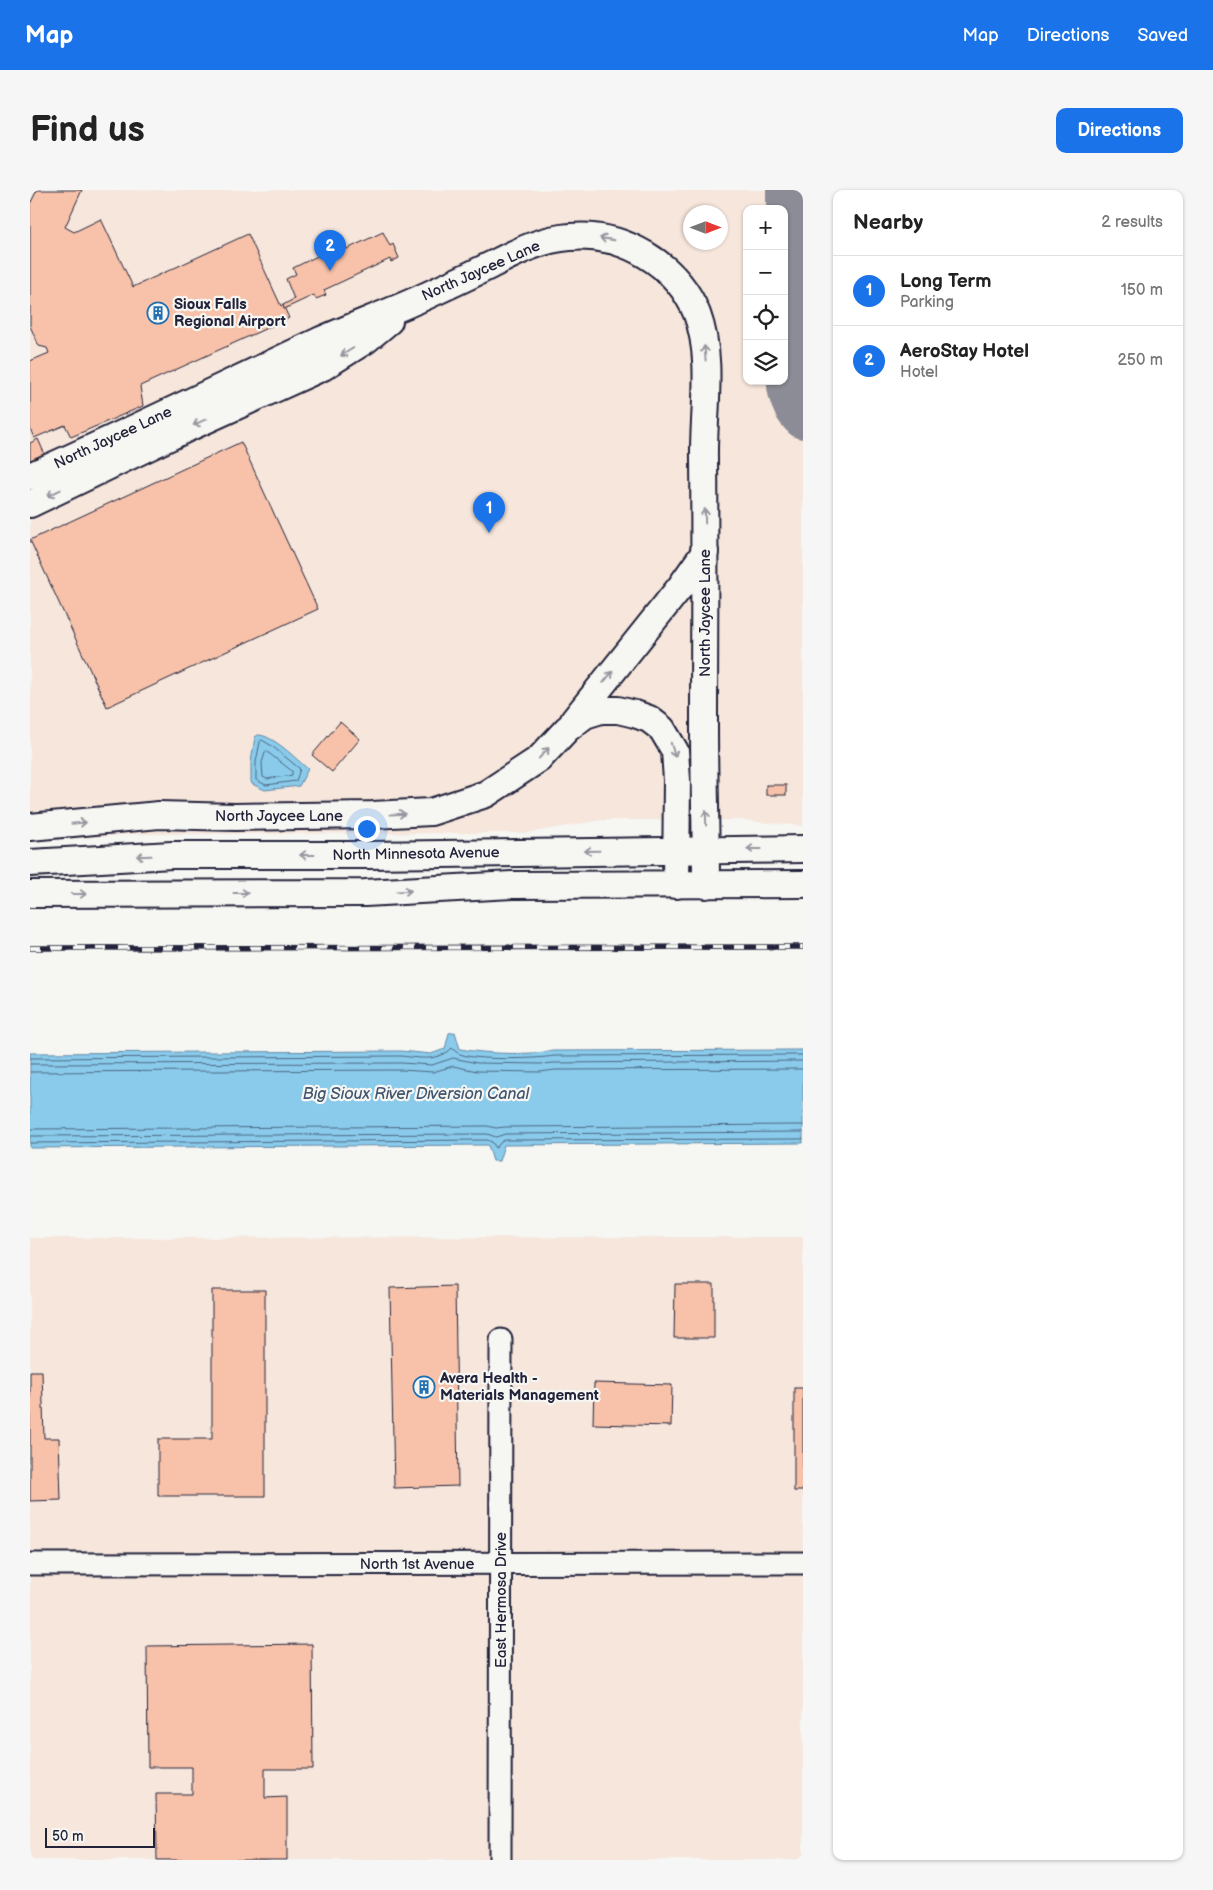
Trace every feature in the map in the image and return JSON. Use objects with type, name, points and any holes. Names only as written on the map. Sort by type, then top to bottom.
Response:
[{"type":"main road","name":"North Jaycee Lane","points":[[30,476],[318,342],[413,302],[525,248],[554,239],[572,236],[611,240],[629,245],[646,254],[678,282],[689,298],[702,330],[705,348],[704,722],[706,884]]},
{"type":"main road","points":[[30,504],[188,428],[323,367],[366,340],[413,302]]},
{"type":"main road","points":[[567,729],[681,586],[705,552]]},
{"type":"main road","name":"North Jaycee Lane","points":[[30,827],[158,815],[235,817],[431,812],[486,794],[539,759],[567,729],[585,715],[601,710],[618,710],[649,720],[662,729],[675,751],[676,885]]},
{"type":"main road","name":"North Minnesota Avenue","points":[[30,863],[172,855],[368,855],[803,849]]},
{"type":"main road","points":[[30,894],[365,893],[512,886],[803,884]]},
{"type":"street","name":"East Hermosa Drive","points":[[500,1860],[501,1340]]},
{"type":"street","name":"North 1st Avenue","points":[[30,1564],[803,1563]]},
{"type":"shaded area","name":"Sioux Falls Regional Airport","points":[[30,190],[803,190],[803,826],[739,820],[602,820],[527,833],[134,834],[30,842]]},
{"type":"shaded area","points":[[803,1237],[803,1860],[30,1860],[30,1238]]},
{"type":"water","points":[[258,735],[277,743],[308,769],[299,786],[265,790],[252,784],[251,762],[255,737]]},
{"type":"water","name":"Big Sioux River Diversion Canal","points":[[455,1032],[460,1049],[494,1053],[803,1050],[803,1143],[504,1145],[499,1161],[493,1161],[488,1145],[30,1148],[30,1053],[401,1051],[431,1054],[445,1049],[449,1033]]},
{"type":"building","name":"Sioux Falls Regional Airport","points":[[37,190],[82,190],[65,227],[74,232],[101,219],[133,287],[248,234],[281,306],[283,305],[289,318],[140,386],[143,406],[71,437],[65,425],[34,438],[30,428],[30,361],[49,353],[47,348],[39,346],[30,326],[30,204]]},
{"type":"building","points":[[383,232],[390,246],[393,244],[399,258],[391,262],[390,259],[324,290],[326,295],[316,299],[314,295],[284,309],[283,305],[294,299],[286,279],[296,274],[293,268],[344,243],[347,249]]},
{"type":"building","points":[[38,439],[46,457],[30,464],[30,443]]},
{"type":"building","points":[[241,442],[318,609],[107,707],[30,540]]},
{"type":"building","points":[[340,722],[360,739],[332,772],[312,755]]},
{"type":"building","points":[[766,785],[786,785],[786,795],[766,795]]},
{"type":"building","points":[[675,1284],[714,1284],[714,1338],[674,1338]]},
{"type":"building","name":"Avera Health - Materials Management","points":[[455,1286],[458,1486],[394,1488],[390,1288]]},
{"type":"building","points":[[212,1290],[265,1290],[265,1496],[158,1496],[158,1439],[212,1439]]},
{"type":"building","points":[[30,1371],[42,1371],[44,1438],[59,1438],[61,1500],[30,1501]]},
{"type":"building","points":[[594,1383],[672,1385],[671,1426],[593,1424]]},
{"type":"building","points":[[794,1388],[803,1388],[803,1491],[794,1491]]},
{"type":"building","points":[[312,1644],[313,1769],[265,1769],[265,1798],[287,1797],[287,1860],[157,1860],[156,1794],[192,1794],[192,1767],[148,1767],[147,1646]]},
{"type":"taxiway","points":[[786,190],[787,386],[792,404],[803,419]]},
{"type":"railway","points":[[30,948],[803,947]]},
{"type":"place","name":"AeroStay Hotel","points":[[330,271]]},
{"type":"place","name":"Sioux Falls Regional Airport","points":[[158,313]]},
{"type":"place","name":"Long Term","points":[[489,533]]},
{"type":"place","name":"Avera Health - Materials Management","points":[[424,1387]]}]
